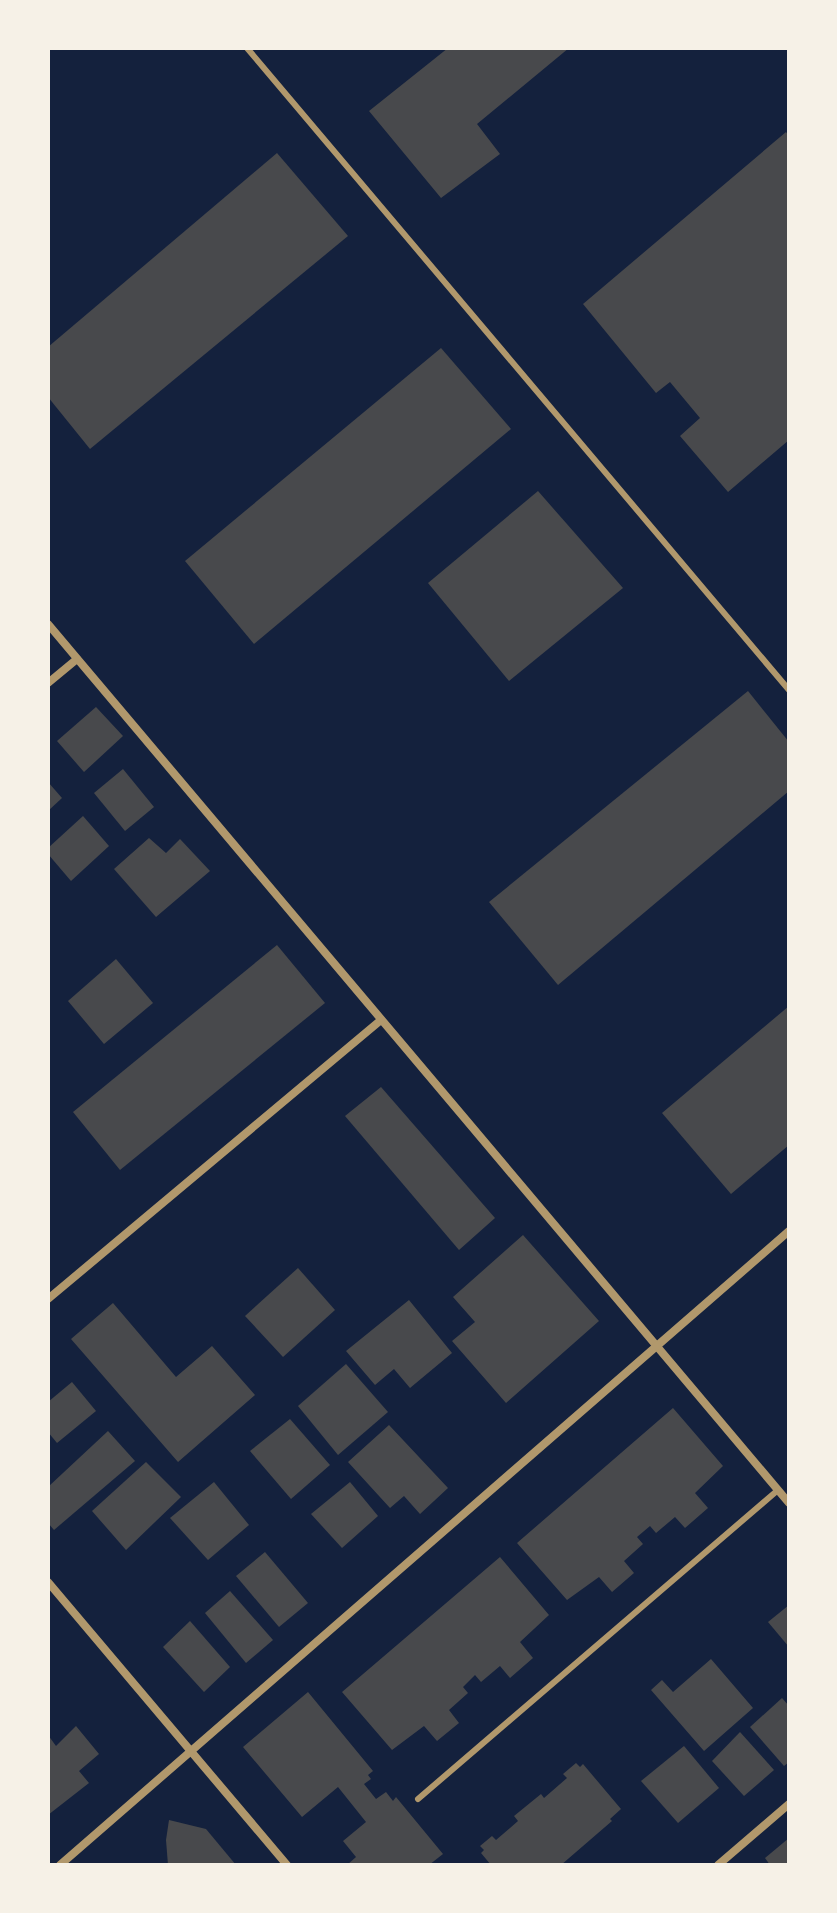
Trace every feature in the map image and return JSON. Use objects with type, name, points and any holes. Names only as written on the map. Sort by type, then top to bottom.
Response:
[{"type":"street","points":[[48,624],[789,1503]]},
{"type":"street","points":[[48,683],[77,659]]},
{"type":"street","points":[[48,1299],[381,1020]]},
{"type":"street","points":[[60,1865],[789,1231]]},
{"type":"street","points":[[48,1582],[287,1865]]},
{"type":"street","points":[[718,1865],[789,1804]]},
{"type":"lane","points":[[247,48],[789,690]]},
{"type":"lane","points":[[418,1799],[778,1490]]},
{"type":"building","points":[[448,48],[569,48],[477,124],[500,154],[441,198],[369,111]]},
{"type":"building","points":[[786,132],[789,136],[789,440],[728,492],[680,436],[700,418],[670,382],[656,393],[583,304]]},
{"type":"building","points":[[277,153],[348,236],[90,449],[48,397],[48,347]]},
{"type":"building","points":[[441,348],[511,429],[254,644],[185,561]]},
{"type":"building","points":[[538,491],[623,588],[509,681],[428,583]]},
{"type":"building","points":[[748,691],[789,742],[789,791],[558,985],[489,902]]},
{"type":"building","points":[[96,707],[123,736],[84,772],[57,741]]},
{"type":"building","points":[[123,769],[154,807],[125,831],[94,793]]},
{"type":"building","points":[[48,782],[62,798],[48,811]]},
{"type":"building","points":[[83,816],[109,846],[71,881],[48,854],[48,848]]},
{"type":"building","points":[[149,838],[166,853],[180,839],[210,871],[156,917],[114,869]]},
{"type":"building","points":[[277,945],[325,1003],[120,1170],[73,1112]]},
{"type":"building","points":[[116,959],[153,1003],[104,1044],[68,1001]]},
{"type":"building","points":[[789,1006],[789,1145],[731,1194],[662,1113]]},
{"type":"building","points":[[381,1087],[495,1218],[459,1250],[345,1116]]},
{"type":"building","points":[[523,1235],[599,1321],[506,1403],[452,1341],[475,1322],[453,1297]]},
{"type":"building","points":[[298,1268],[335,1310],[283,1357],[245,1316]]},
{"type":"building","points":[[409,1300],[452,1353],[410,1388],[394,1369],[375,1385],[346,1351]]},
{"type":"building","points":[[113,1303],[176,1377],[212,1346],[255,1395],[178,1462],[71,1339]]},
{"type":"building","points":[[346,1364],[388,1412],[338,1455],[298,1406]]},
{"type":"building","points":[[72,1382],[96,1411],[57,1443],[48,1432],[48,1402]]},
{"type":"building","points":[[673,1408],[723,1466],[695,1493],[708,1508],[685,1528],[675,1517],[656,1533],[650,1526],[637,1537],[643,1544],[624,1561],[634,1573],[612,1592],[599,1577],[567,1600],[517,1543]]},
{"type":"building","points":[[290,1419],[330,1465],[291,1499],[250,1451]]},
{"type":"building","points":[[389,1425],[448,1488],[420,1514],[404,1496],[390,1508],[348,1462]]},
{"type":"building","points":[[108,1431],[135,1461],[54,1530],[48,1523],[48,1487]]},
{"type":"building","points":[[146,1462],[181,1497],[126,1550],[92,1511]]},
{"type":"building","points":[[214,1482],[249,1525],[208,1560],[170,1518]]},
{"type":"building","points":[[350,1482],[378,1516],[342,1548],[311,1514]]},
{"type":"building","points":[[265,1552],[308,1603],[279,1627],[236,1576]]},
{"type":"building","points":[[500,1557],[549,1615],[520,1642],[533,1658],[510,1678],[500,1666],[481,1682],[475,1675],[463,1687],[468,1693],[449,1710],[459,1723],[437,1741],[424,1726],[392,1750],[342,1692]]},
{"type":"building","points":[[230,1591],[273,1640],[246,1663],[205,1613]]},
{"type":"building","points":[[789,1605],[789,1647],[768,1622]]},
{"type":"building","points":[[190,1621],[230,1667],[204,1692],[163,1647]]},
{"type":"building","points":[[711,1659],[753,1708],[704,1751],[651,1690],[662,1680],[673,1692]]},
{"type":"building","points":[[308,1692],[373,1771],[368,1775],[371,1779],[364,1784],[376,1799],[386,1792],[393,1801],[396,1797],[443,1854],[429,1865],[347,1865],[356,1857],[343,1841],[366,1822],[338,1787],[302,1817],[243,1747]]},
{"type":"building","points":[[782,1698],[789,1706],[789,1762],[784,1766],[750,1727]]},
{"type":"building","points":[[76,1726],[99,1754],[79,1771],[89,1783],[48,1815],[48,1735],[56,1746]]},
{"type":"building","points":[[740,1732],[774,1770],[744,1796],[712,1761]]},
{"type":"building","points":[[684,1746],[719,1788],[678,1823],[641,1781]]},
{"type":"building","points":[[576,1763],[580,1767],[583,1764],[621,1809],[610,1819],[612,1821],[561,1865],[491,1865],[481,1853],[484,1850],[480,1846],[492,1836],[496,1840],[518,1821],[514,1816],[541,1794],[544,1798],[567,1778],[563,1774]]},
{"type":"building","points":[[169,1820],[206,1829],[236,1865],[168,1865],[166,1840]]},
{"type":"building","points":[[789,1838],[789,1865],[770,1865],[765,1858]]}]
